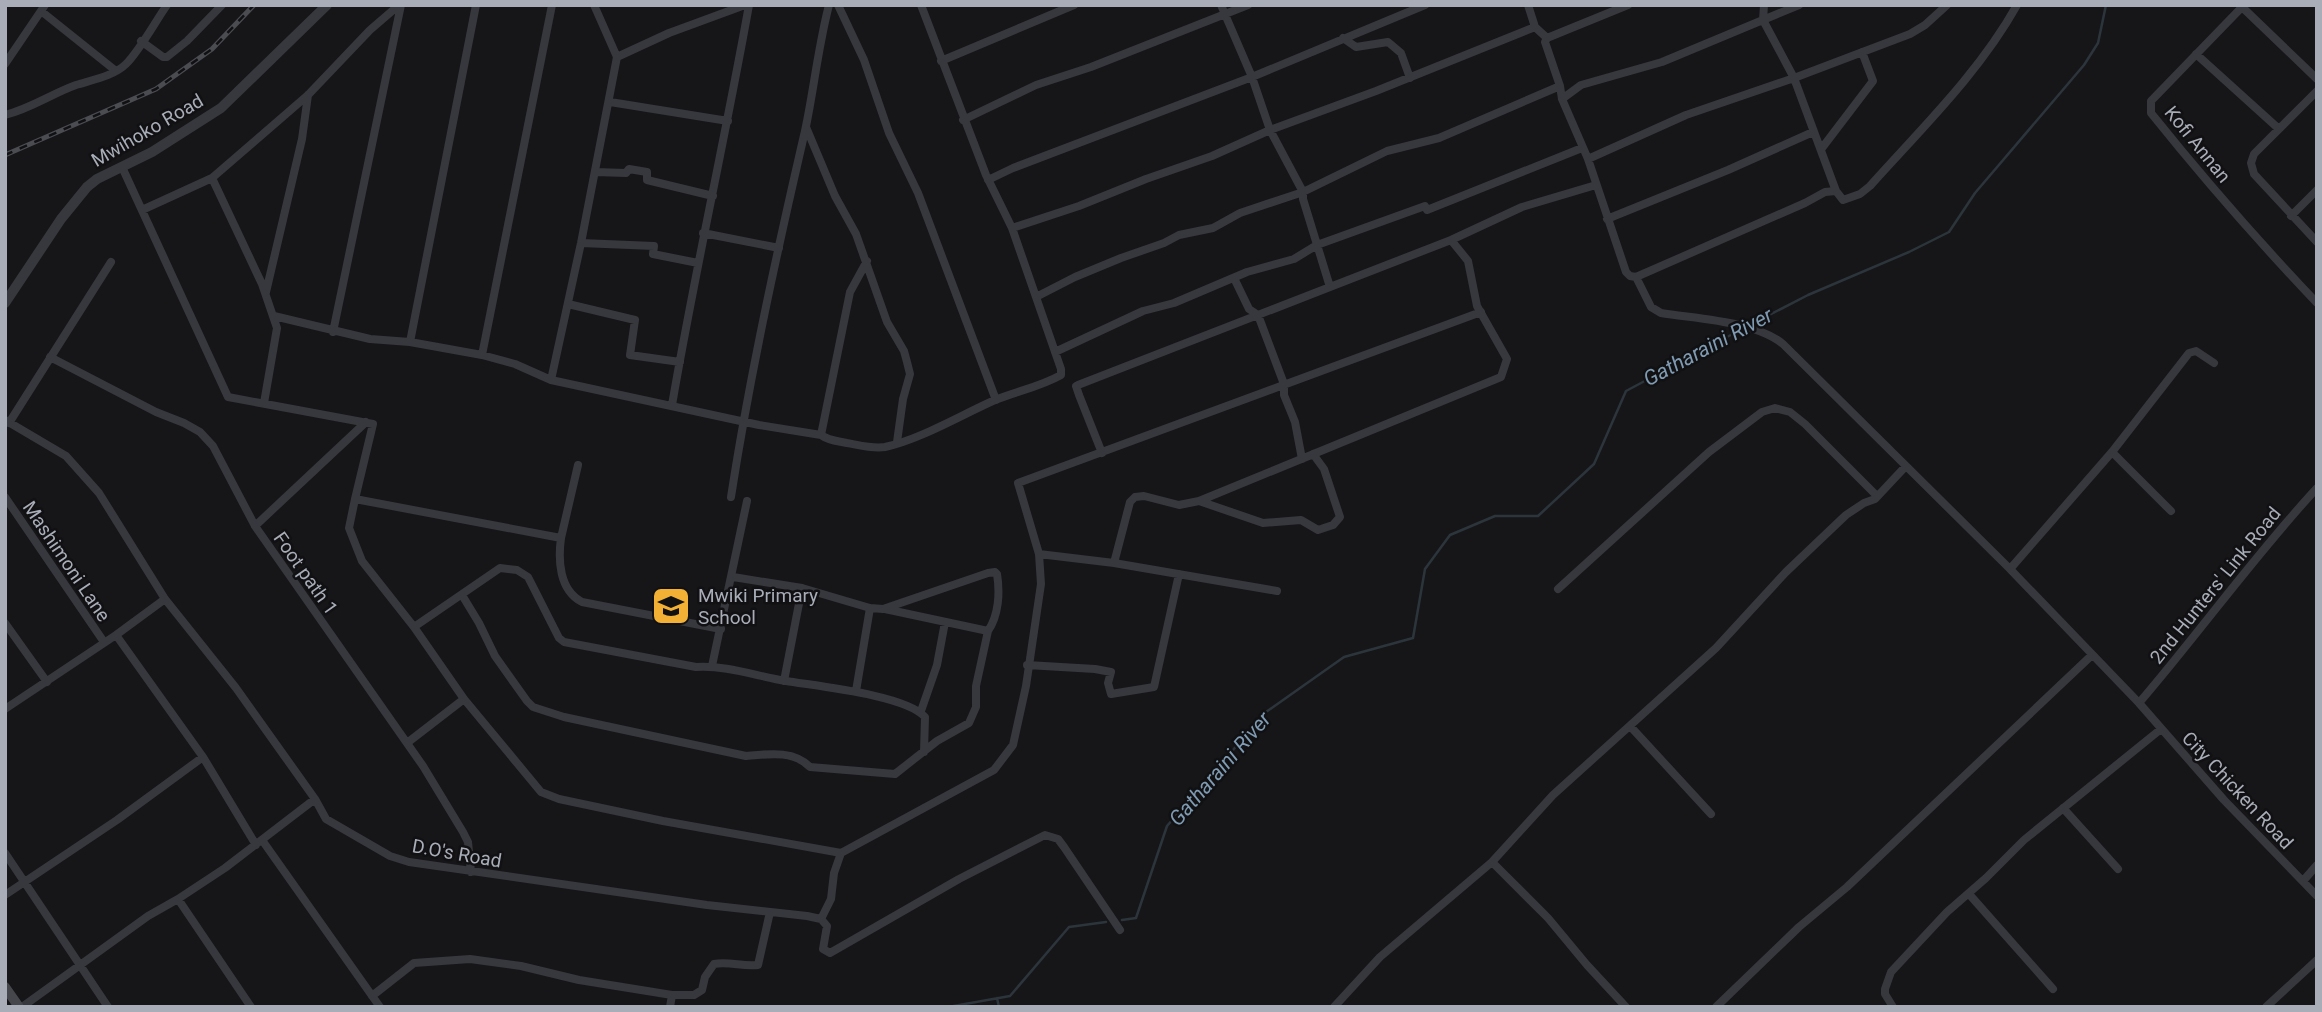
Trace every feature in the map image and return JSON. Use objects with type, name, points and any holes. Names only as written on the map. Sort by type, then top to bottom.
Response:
[{"type":"main road","points":[[5,987],[20,1007]]},
{"type":"street","points":[[5,115],[28,109],[77,85],[100,79],[108,72],[116,71],[126,64],[167,5]]},
{"type":"street","points":[[141,41],[167,57],[187,41],[222,5]]},
{"type":"street","name":"Mwihoko Road","points":[[6,301],[79,195],[97,179],[152,152],[221,108],[327,5]]},
{"type":"street","points":[[142,210],[212,178],[308,95],[370,30],[400,5]]},
{"type":"street","points":[[333,332],[400,5]]},
{"type":"street","points":[[410,342],[476,5]]},
{"type":"street","points":[[482,355],[552,5]]},
{"type":"street","points":[[551,380],[610,102],[617,57],[594,5]]},
{"type":"street","points":[[617,57],[669,33],[747,5],[728,121],[703,233],[672,405]]},
{"type":"street","points":[[731,497],[829,5]]},
{"type":"street","points":[[838,5],[863,60],[889,133],[918,193],[996,400]]},
{"type":"street","points":[[274,316],[370,339],[410,342],[482,355],[515,364],[551,380],[871,447],[884,447],[964,417],[996,400],[1061,375],[1012,228],[963,120],[921,5]]},
{"type":"street","points":[[941,61],[1074,5]]},
{"type":"street","points":[[1221,5],[1252,77],[1270,130],[1303,192],[1330,287]]},
{"type":"street","points":[[963,120],[1036,85],[1091,67],[1248,5]]},
{"type":"street","points":[[988,180],[1252,77],[1426,5]]},
{"type":"street","points":[[1528,5],[1535,27],[1547,38],[1628,5]]},
{"type":"street","points":[[1764,5],[1763,20],[1794,78],[1836,191],[1843,200],[1860,194],[1870,186],[1996,41],[2017,5]]},
{"type":"street","points":[[1562,99],[1581,85],[1662,62],[1799,5]]},
{"type":"street","points":[[1588,159],[1686,114],[1794,78],[1919,30],[1947,5]]},
{"type":"street","points":[[2243,6],[2317,79]]},
{"type":"street","name":"Kofi Annan","points":[[2243,6],[2151,101],[2151,113],[2258,241],[2317,303]]},
{"type":"street","points":[[5,64],[43,8],[116,71]]},
{"type":"street","points":[[1012,228],[1212,156],[1270,130],[1410,78],[1535,27]]},
{"type":"street","points":[[1343,38],[1356,47],[1388,42],[1401,52],[1410,78]]},
{"type":"street","name":"City Chicken Road","points":[[1547,38],[1545,42],[1562,99],[1588,159],[1626,272],[1636,277],[1651,307],[1661,313],[1737,325],[1775,338],[1804,363],[1905,467],[2010,569],[2139,703],[2224,800],[2317,896]]},
{"type":"street","points":[[1822,148],[1873,81],[1862,52]]},
{"type":"street","points":[[2196,54],[2278,130]]},
{"type":"street","points":[[1037,297],[1075,277],[1179,235],[1213,228],[1240,213],[1303,192],[1387,151],[1439,138],[1560,86]]},
{"type":"street","points":[[2317,91],[2254,154],[2251,168],[2317,242]]},
{"type":"street","points":[[266,295],[302,139],[308,95]]},
{"type":"street","points":[[610,102],[728,121]]},
{"type":"street","points":[[806,127],[835,197],[856,234],[887,322],[904,351],[910,374],[897,442]]},
{"type":"street","points":[[1607,219],[1813,132]]},
{"type":"street","points":[[1055,352],[1143,311],[1174,303],[1247,272],[1294,258],[1317,246],[1424,206],[1427,210],[1582,148]]},
{"type":"street","points":[[122,167],[228,397],[373,424],[349,528],[357,552],[464,699],[536,787],[553,798],[841,853],[994,770],[1013,745],[1026,686],[1041,584],[1039,554],[1018,483],[1480,312]]},
{"type":"street","points":[[595,172],[626,173],[629,169],[647,172],[647,180],[713,196]]},
{"type":"street","points":[[212,178],[266,295],[277,328],[264,404]]},
{"type":"street","points":[[1102,453],[1076,386],[1451,240],[1522,207],[1596,185]]},
{"type":"street","points":[[2291,216],[2317,190]]},
{"type":"street","points":[[1636,277],[1825,192],[1836,191]]},
{"type":"street","points":[[703,233],[779,248]]},
{"type":"street","points":[[1114,563],[1130,502],[1135,497],[1144,496],[1180,505],[1199,501],[1501,377],[1507,359],[1480,312],[1468,261],[1451,240]]},
{"type":"street","points":[[581,243],[654,246],[653,254],[698,263]]},
{"type":"street","points":[[821,435],[850,292],[867,261]]},
{"type":"street","points":[[7,422],[111,262]]},
{"type":"street","points":[[1234,278],[1249,309],[1258,315],[1284,384],[1284,395],[1295,422],[1302,459]]},
{"type":"street","points":[[568,304],[635,320],[630,355],[680,362]]},
{"type":"street","points":[[2010,569],[2112,452],[2189,353],[2196,351],[2214,363]]},
{"type":"street","name":"Foot path 1","points":[[50,357],[200,432],[213,446],[255,526],[407,743],[468,842],[471,872]]},
{"type":"street","points":[[1558,589],[1709,452],[1762,412],[1775,408],[1790,412],[1805,424],[1877,496]]},
{"type":"street","name":"D.O's Road","points":[[7,422],[66,456],[99,493],[165,599],[236,688],[315,799],[326,819],[390,856],[409,862],[821,919]]},
{"type":"street","points":[[255,526],[366,422]]},
{"type":"street","points":[[2112,452],[2171,512]]},
{"type":"street","points":[[1199,501],[1264,523],[1301,520],[1318,530],[1329,528],[1340,517],[1324,469],[1312,454]]},
{"type":"street","points":[[578,465],[558,560],[573,597],[582,602],[721,629]]},
{"type":"street","points":[[1334,1007],[1380,957],[1492,862],[1553,795],[1716,648],[1786,572],[1846,515],[1877,496],[1905,467]]},
{"type":"street","name":"2nd Hunters' Link Road","points":[[2139,703],[2188,647],[2281,527],[2317,488]]},
{"type":"street","name":"Mashimoni Lane","points":[[5,497],[104,642]]},
{"type":"street","points":[[355,499],[561,538]]},
{"type":"street","points":[[712,666],[747,501]]},
{"type":"street","points":[[1039,554],[1114,563],[1277,591]]},
{"type":"street","points":[[414,627],[500,568],[517,569],[528,577],[559,638],[564,642],[696,667],[712,666],[785,681],[856,691],[920,711],[925,716],[925,752]]},
{"type":"street","points":[[462,595],[480,623],[495,656],[533,707],[574,719],[746,756],[773,753],[803,760],[810,767],[895,774],[937,741],[969,723],[976,707],[976,686],[988,631],[993,624],[999,589],[995,572],[883,608]]},
{"type":"street","points":[[1027,666],[1111,672],[1108,683],[1111,694],[1154,687],[1178,574]]},
{"type":"street","points":[[733,577],[802,589],[870,608],[883,608],[988,631]]},
{"type":"street","points":[[785,681],[802,589]]},
{"type":"street","points":[[5,709],[165,599]]},
{"type":"street","points":[[856,691],[870,608]]},
{"type":"street","points":[[920,711],[937,665],[944,622]]},
{"type":"street","points":[[5,623],[47,682]]},
{"type":"street","points":[[116,635],[203,757],[259,842],[380,1007]]},
{"type":"street","points":[[1716,1007],[2092,655]]},
{"type":"street","points":[[407,743],[464,699]]},
{"type":"street","points":[[1630,726],[1711,814]]},
{"type":"street","points":[[1893,1007],[1885,989],[1891,972],[1947,912],[2063,807],[2161,729]]},
{"type":"street","points":[[5,895],[117,820],[203,757]]},
{"type":"street","points":[[20,1007],[81,967],[148,916],[178,900],[315,799]]},
{"type":"street","points":[[2063,807],[2118,869]]},
{"type":"street","points":[[841,853],[834,873],[831,899],[821,919],[827,926],[823,949],[830,953],[958,879],[1045,835],[1058,839],[1065,846],[1120,930]]},
{"type":"street","points":[[5,853],[108,1007]]},
{"type":"street","points":[[1492,862],[1548,918],[1626,1007]]},
{"type":"street","points":[[2303,881],[2317,865]]},
{"type":"street","points":[[1969,894],[2053,989]]},
{"type":"street","points":[[178,900],[251,1007]]},
{"type":"street","points":[[372,996],[414,963],[470,960],[522,965],[579,980],[672,995],[694,995],[702,990],[705,977],[714,964],[725,962],[738,966],[758,965],[770,912]]},
{"type":"street","points":[[2266,1007],[2317,960]]},
{"type":"street","points":[[670,1007],[672,995]]},
{"type":"waterway","name":"Gatharaini River","points":[[1748,326],[1808,295],[1949,232],[1975,193],[2084,65],[2098,43],[2106,5]]},
{"type":"waterway","name":"Gatharaini River","points":[[1122,920],[1136,918],[1167,826],[1266,712],[1344,657],[1413,638],[1425,569],[1450,535],[1495,516],[1538,516],[1594,464],[1626,391],[1742,329]]},
{"type":"waterway","name":"Gatharaini River","points":[[948,1007],[1010,996],[1069,927],[1106,922]]},
{"type":"waterway","points":[[997,998],[999,1007]]},
{"type":"railway","points":[[5,155],[156,89],[212,49],[254,5]]},
{"type":"place","name":"Mwiki Primary School","points":[[671,606]]}]
